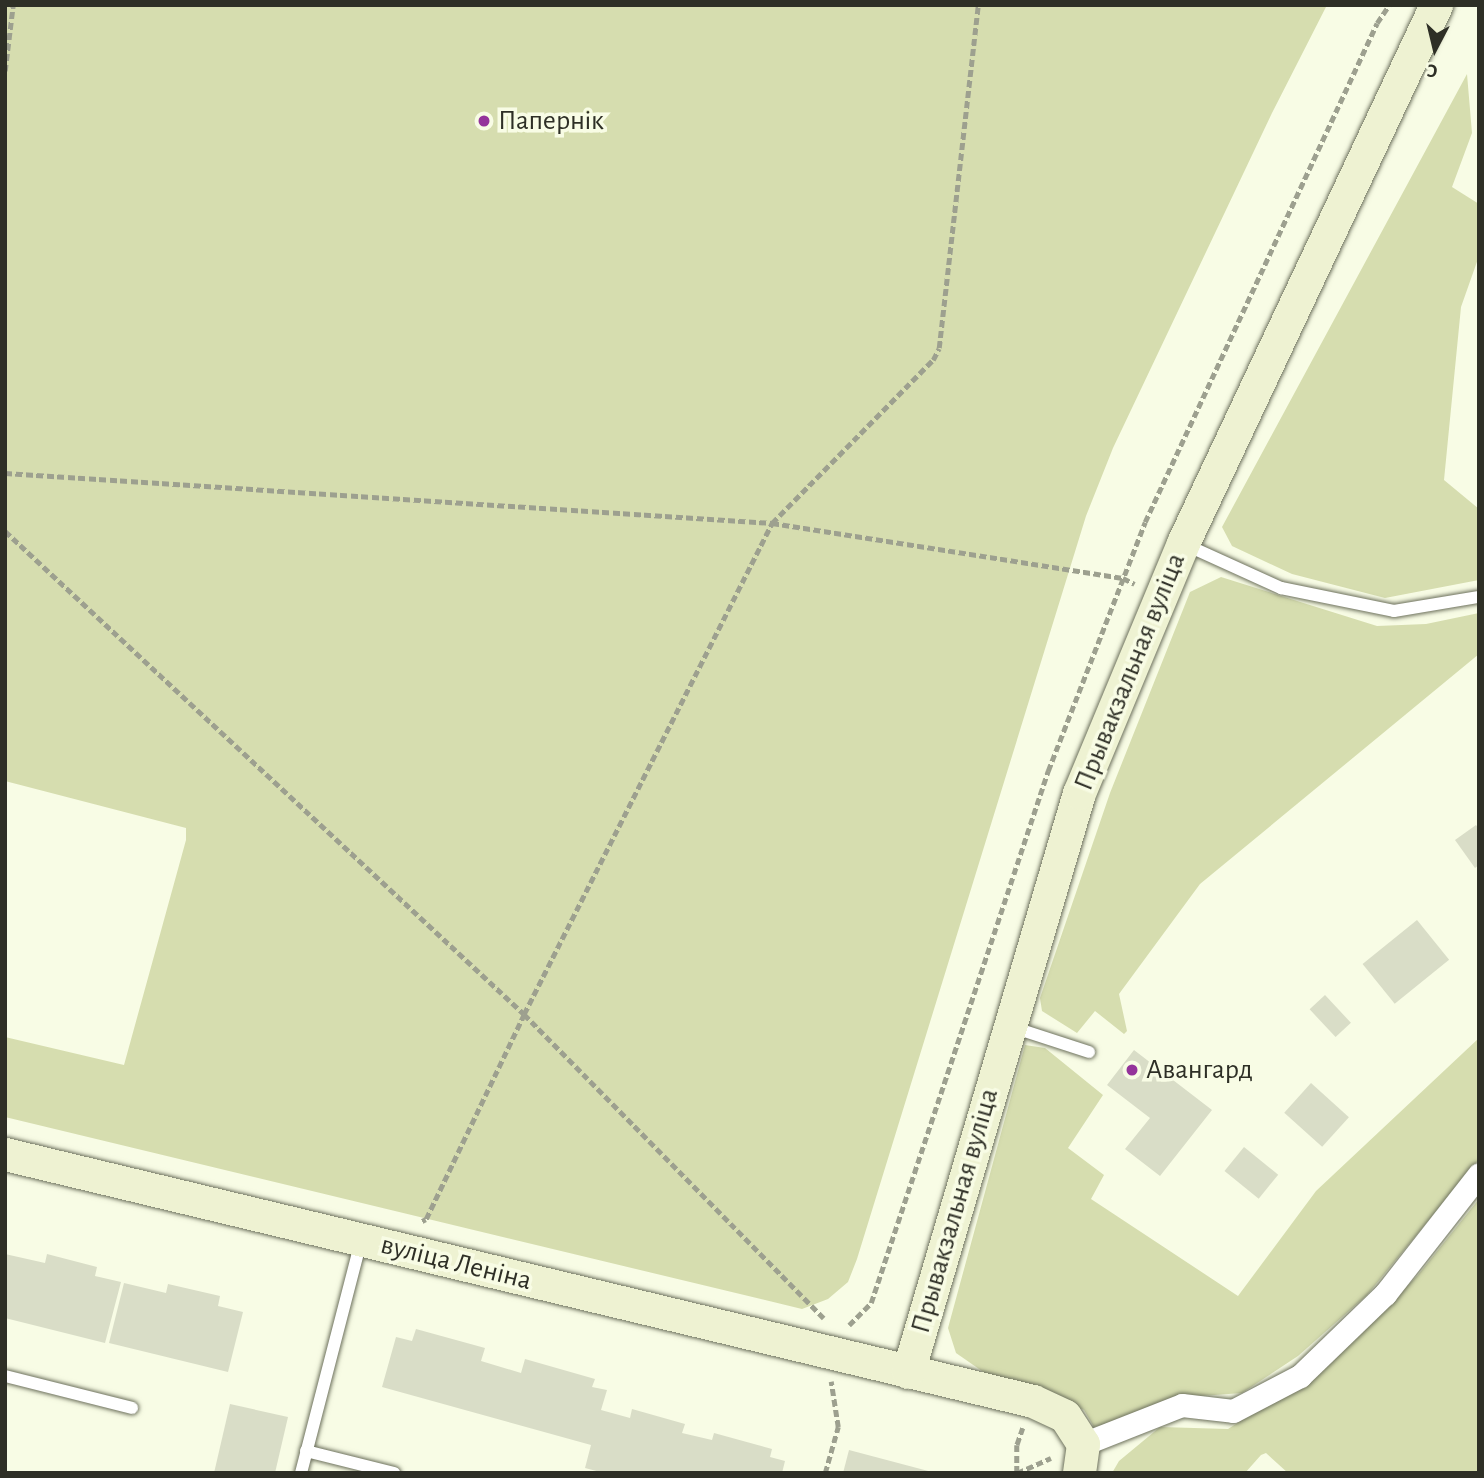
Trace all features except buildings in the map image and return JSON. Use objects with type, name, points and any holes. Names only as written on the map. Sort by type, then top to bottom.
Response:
[{"type":"street","name":"Прывакзальная вуліца","points":[[908,1371],[1079,793],[1183,543],[1436,5]]},
{"type":"street","name":"вуліца Леніна","points":[[5,1154],[1033,1401],[1065,1416],[1081,1458]]},
{"type":"street","points":[[1081,1458],[1182,1405],[1233,1412],[1300,1376],[1385,1294],[1479,1174]]},
{"type":"lane","points":[[1183,543],[1282,588],[1394,611],[1479,597]]},
{"type":"lane","points":[[1010,1026],[1089,1052]]},
{"type":"lane","points":[[301,1473],[361,1240]]},
{"type":"lane","points":[[5,1376],[132,1408]]},
{"type":"lane","points":[[306,1451],[394,1473]]},
{"type":"path","points":[[5,71],[13,5]]},
{"type":"path","points":[[413,1224],[426,1219],[524,1014],[772,523],[933,360],[939,348],[978,5]]},
{"type":"path","points":[[5,473],[772,523],[1123,578],[1160,597]]},
{"type":"path","points":[[5,531],[524,1014],[825,1319]]},
{"type":"path","points":[[824,1473],[838,1427],[830,1374]]},
{"type":"path","points":[[1017,1473],[1017,1445],[1025,1424]]},
{"type":"green space","points":[[5,5],[1327,5],[1272,113],[1113,448],[1086,516],[857,1259],[848,1282],[828,1299],[802,1309],[5,1117],[5,1037],[124,1065],[186,840],[186,828],[5,781]]},
{"type":"green space","points":[[1467,74],[1472,133],[1452,187],[1479,204],[1479,256],[1461,307],[1444,480],[1479,509],[1479,580],[1385,598],[1292,574],[1232,546],[1222,527]]},
{"type":"green space","points":[[1221,577],[1377,626],[1426,624],[1479,613],[1479,654],[1200,884],[1119,994],[1127,1031],[1124,1034],[1095,1011],[1077,1033],[1042,1011],[1040,998],[1110,793],[1190,592]]},
{"type":"green space","points":[[1479,1038],[1479,1159],[1367,1295],[1298,1356],[1242,1393],[1173,1398],[1119,1421],[1094,1427],[1084,1410],[1046,1392],[992,1378],[956,1353],[948,1328],[1025,1045],[1045,1048],[1103,1095],[1068,1148],[1104,1175],[1091,1199],[1238,1296],[1316,1191]]},
{"type":"green space","points":[[1479,1199],[1479,1473],[1288,1473],[1266,1453],[1245,1473],[1112,1473],[1119,1461],[1160,1427],[1228,1429],[1329,1365],[1418,1275]]},
{"type":"place","name":"Папернік","points":[[484,121]]},
{"type":"place","name":"Авангард","points":[[1132,1070]]}]
